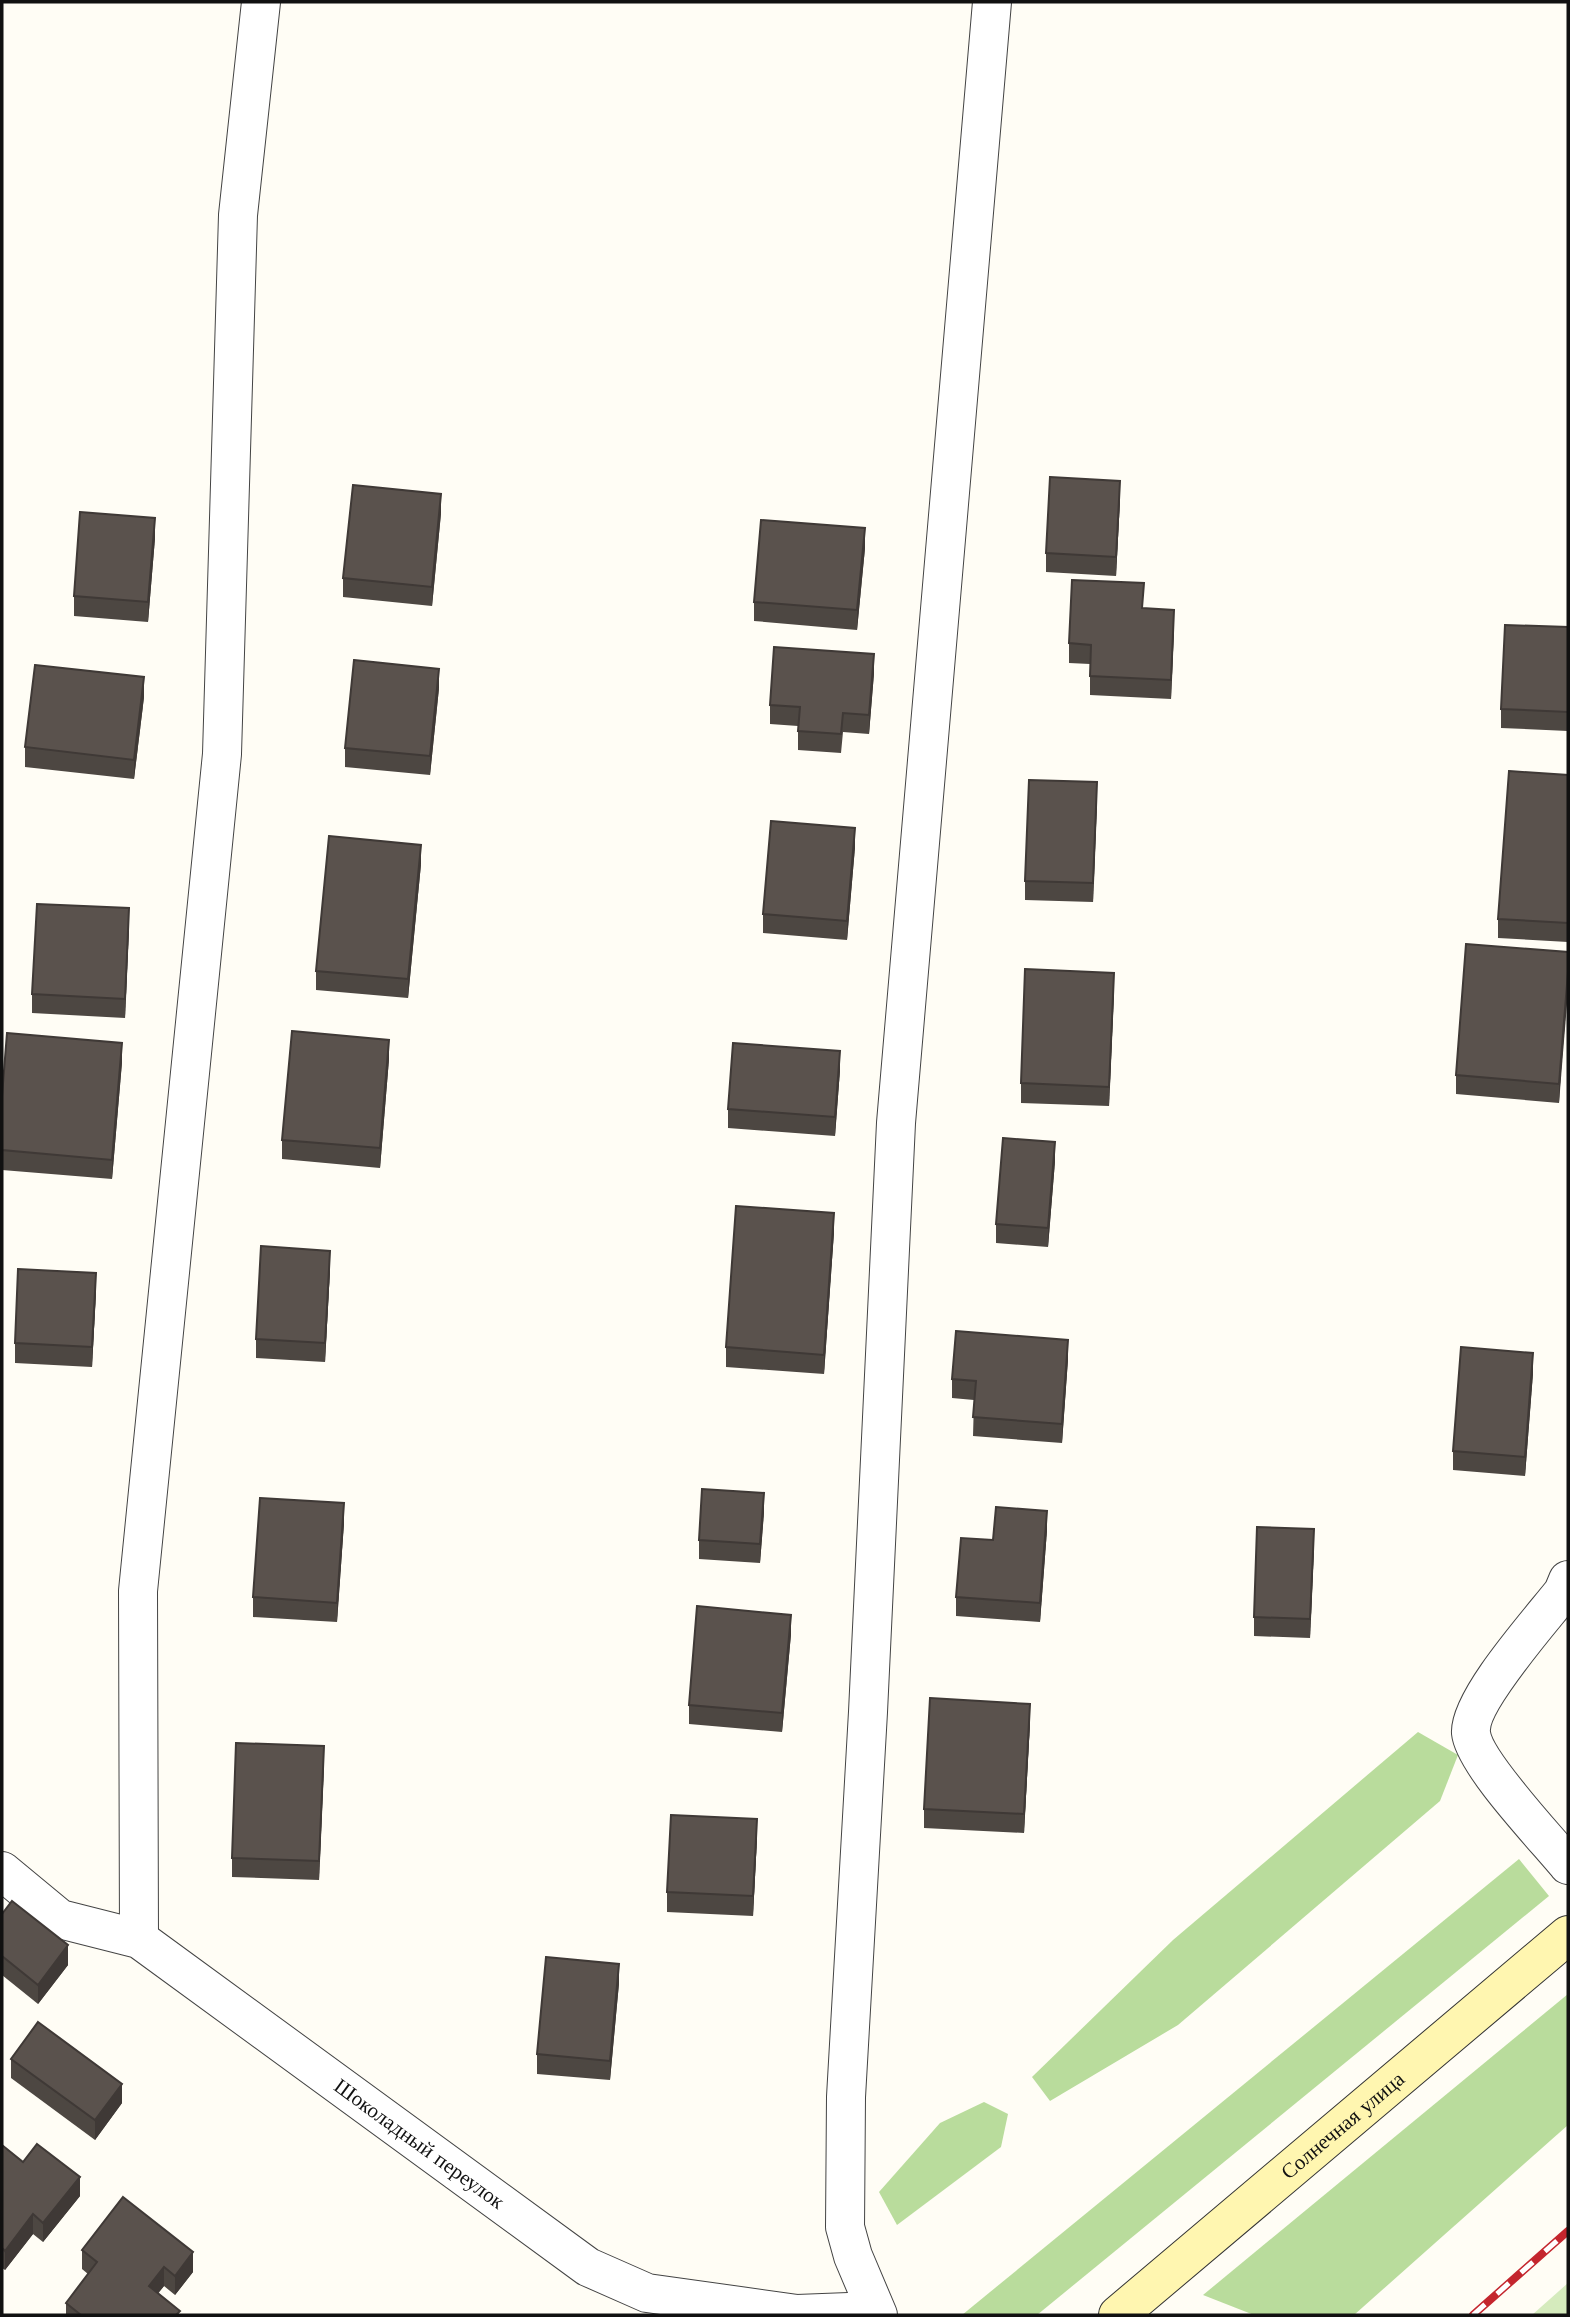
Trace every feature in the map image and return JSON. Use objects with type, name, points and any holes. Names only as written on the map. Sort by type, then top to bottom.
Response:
[{"type":"street","points":[[139,1939],[138,1591],[222,754],[238,215],[261,2]]},
{"type":"street","points":[[876,2313],[853,2256],[845,2227],[846,2097],[869,1699],[896,1124],[992,2]]},
{"type":"street","points":[[1568,1580],[1563,1592],[1493,1681],[1474,1712],[1471,1733],[1483,1763],[1568,1865]]},
{"type":"street","name":"Шоколадный переулок","points":[[2,1871],[60,1919],[139,1939],[588,2267],[647,2294],[797,2314],[876,2313]]},
{"type":"street","name":"Солнечная улица","points":[[1118,2315],[1568,1935]]},
{"type":"green space","points":[[1418,1732],[1458,1755],[1440,1801],[1178,2025],[1050,2101],[1032,2077],[1173,1940]]},
{"type":"green space","points":[[1519,1859],[1549,1896],[1037,2315],[962,2315]]},
{"type":"green space","points":[[1568,1994],[1568,2125],[1354,2315],[1254,2315],[1203,2295]]},
{"type":"green space","points":[[984,2102],[1008,2114],[1001,2147],[897,2225],[879,2192],[940,2123]]},
{"type":"green space","points":[[1568,2283],[1568,2315],[1532,2315]]},
{"type":"building","points":[[1050,477],[1120,481],[1116,557],[1046,553]]},
{"type":"building","points":[[353,485],[441,494],[432,587],[343,578]]},
{"type":"building","points":[[80,512],[155,518],[148,602],[74,596]]},
{"type":"building","points":[[761,520],[865,528],[857,610],[754,602]]},
{"type":"building","points":[[1072,580],[1144,583],[1142,608],[1174,610],[1171,680],[1090,676],[1091,645],[1069,643]]},
{"type":"building","points":[[1505,625],[1568,627],[1568,712],[1501,709]]},
{"type":"building","points":[[774,647],[874,654],[869,715],[843,713],[841,734],[798,731],[800,707],[770,705]]},
{"type":"building","points":[[354,660],[439,669],[430,756],[345,748]]},
{"type":"building","points":[[35,665],[144,677],[134,760],[25,747]]},
{"type":"building","points":[[1509,771],[1568,775],[1568,923],[1498,919]]},
{"type":"building","points":[[1029,780],[1097,782],[1093,883],[1025,881]]},
{"type":"building","points":[[771,821],[855,828],[847,921],[763,914]]},
{"type":"building","points":[[329,836],[421,845],[408,979],[316,971]]},
{"type":"building","points":[[37,904],[129,908],[125,999],[32,994]]},
{"type":"building","points":[[1466,944],[1568,952],[1559,1084],[1456,1075]]},
{"type":"building","points":[[1025,969],[1114,973],[1109,1087],[1021,1083]]},
{"type":"building","points":[[292,1031],[389,1040],[380,1148],[282,1140]]},
{"type":"building","points":[[7,1033],[122,1043],[112,1160],[2,1150],[2,1096]]},
{"type":"building","points":[[733,1043],[840,1051],[835,1117],[728,1109]]},
{"type":"building","points":[[1003,1138],[1055,1142],[1048,1228],[996,1224]]},
{"type":"building","points":[[736,1206],[834,1213],[824,1355],[726,1347]]},
{"type":"building","points":[[261,1246],[330,1251],[325,1343],[256,1339]]},
{"type":"building","points":[[18,1269],[96,1273],[92,1347],[15,1343]]},
{"type":"building","points":[[956,1331],[1068,1340],[1062,1424],[973,1417],[976,1381],[952,1379]]},
{"type":"building","points":[[1461,1347],[1533,1353],[1525,1457],[1453,1451]]},
{"type":"building","points":[[702,1489],[764,1493],[760,1544],[699,1540]]},
{"type":"building","points":[[260,1498],[344,1503],[337,1603],[253,1597]]},
{"type":"building","points":[[996,1507],[1047,1511],[1040,1603],[956,1597],[961,1538],[993,1540]]},
{"type":"building","points":[[1257,1527],[1314,1529],[1310,1619],[1254,1617]]},
{"type":"building","points":[[697,1606],[791,1615],[782,1713],[689,1705]]},
{"type":"building","points":[[930,1698],[1030,1704],[1024,1814],[924,1809]]},
{"type":"building","points":[[236,1743],[324,1746],[319,1861],[232,1858]]},
{"type":"building","points":[[671,1815],[757,1819],[753,1896],[667,1892]]},
{"type":"building","points":[[12,1901],[68,1945],[38,1985],[2,1956],[2,1914]]},
{"type":"building","points":[[546,1957],[619,1964],[610,2061],[537,2054]]},
{"type":"building","points":[[38,2022],[122,2084],[95,2120],[11,2059]]},
{"type":"building","points":[[37,2144],[80,2177],[43,2223],[33,2214],[5,2251],[2,2248],[2,2145],[23,2162]]},
{"type":"building","points":[[123,2197],[193,2252],[175,2276],[164,2267],[149,2286],[180,2311],[176,2315],[81,2315],[66,2303],[97,2262],[82,2250]]},
{"type":"railway","points":[[1473,2315],[1568,2231]]}]
